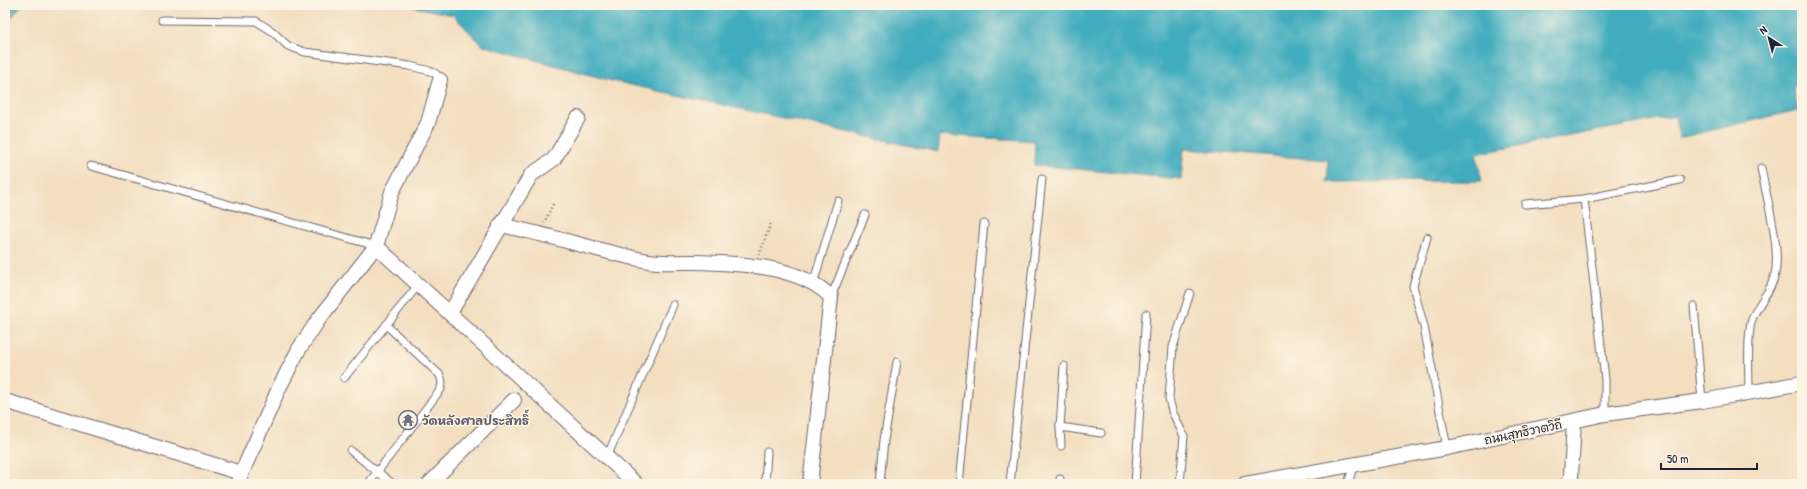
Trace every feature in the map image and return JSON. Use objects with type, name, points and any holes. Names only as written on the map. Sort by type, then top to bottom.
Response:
[{"type":"street","points":[[5,400],[239,479],[279,388],[299,349],[319,319],[376,246],[392,192],[428,123],[440,80]]},
{"type":"street","points":[[450,313],[500,225],[531,175],[554,159],[578,118]]},
{"type":"street","points":[[500,225],[539,233],[650,261],[728,263],[755,266],[787,274],[822,288],[831,297],[810,484]]},
{"type":"street","points":[[376,246],[636,484]]},
{"type":"street","name":"ถนนสุทธิวาตวิถี","points":[[1245,484],[1448,448],[1605,414],[1702,401],[1749,391],[1802,383]]},
{"type":"street","points":[[429,484],[528,385]]},
{"type":"street","points":[[1568,484],[1571,477],[1574,421]]},
{"type":"lane","points":[[162,20],[256,21],[272,31],[288,46],[305,52],[410,66],[430,71],[436,74],[440,80]]},
{"type":"lane","points":[[91,166],[376,246]]},
{"type":"lane","points":[[1749,391],[1751,323],[1771,285],[1775,275],[1776,264],[1775,245],[1761,168]]},
{"type":"lane","points":[[1010,484],[1042,179]]},
{"type":"lane","points":[[1525,204],[1584,199],[1680,180]]},
{"type":"lane","points":[[1584,199],[1606,379],[1605,414]]},
{"type":"lane","points":[[813,284],[838,201]]},
{"type":"lane","points":[[831,297],[865,215]]},
{"type":"lane","points":[[959,484],[984,224]]},
{"type":"lane","points":[[1427,237],[1413,286],[1424,327],[1448,448]]},
{"type":"lane","points":[[344,378],[419,284]]},
{"type":"lane","points":[[1180,484],[1184,436],[1172,411],[1169,398],[1174,347],[1190,293]]},
{"type":"lane","points":[[607,457],[673,305]]},
{"type":"lane","points":[[1694,306],[1702,401]]},
{"type":"lane","points":[[1135,484],[1146,314]]},
{"type":"lane","points":[[368,484],[441,389],[442,382],[440,375],[386,325]]},
{"type":"lane","points":[[880,484],[884,440],[897,362]]},
{"type":"lane","points":[[1061,446],[1060,427],[1064,366]]},
{"type":"lane","points":[[1060,427],[1100,433]]},
{"type":"lane","points":[[350,451],[393,484]]},
{"type":"lane","points":[[765,484],[767,452]]},
{"type":"lane","points":[[1348,484],[1354,464]]},
{"type":"path","points":[[539,233],[553,204]]},
{"type":"path","points":[[755,266],[771,223]]},
{"type":"water","points":[[5,5],[23,5],[18,9],[5,27]]},
{"type":"water","points":[[405,5],[1802,5],[1802,83],[1793,87],[1798,110],[1679,138],[1675,116],[1476,154],[1482,181],[1327,182],[1328,160],[1184,149],[1181,179],[1034,165],[1035,141],[940,135],[938,152],[608,80],[482,45],[453,15]]},
{"type":"place","name":"วัดหลังศาลประสิทธิ์","points":[[408,420]]}]
